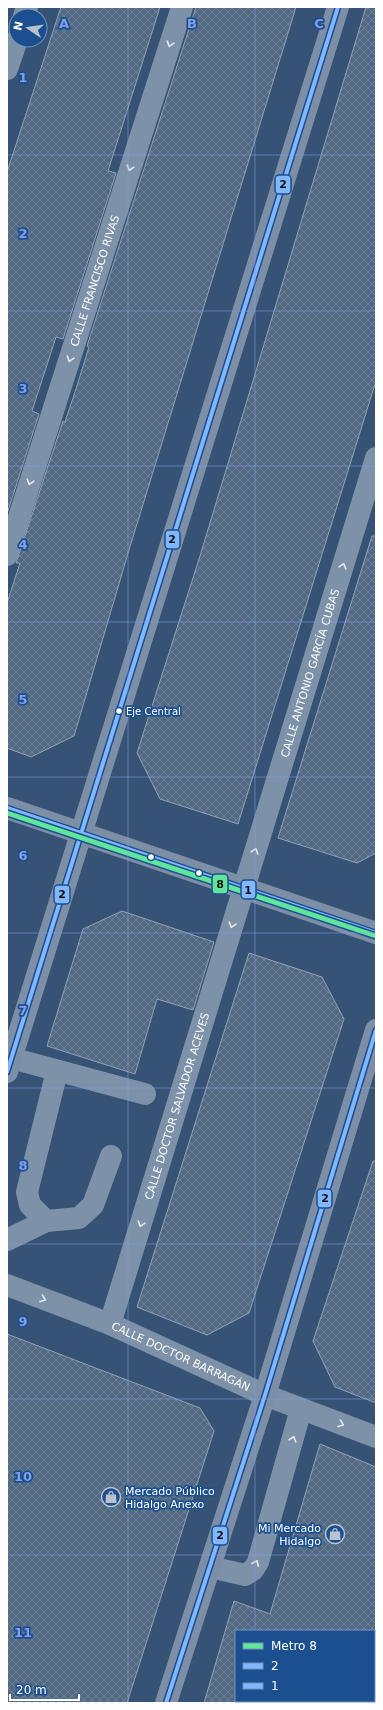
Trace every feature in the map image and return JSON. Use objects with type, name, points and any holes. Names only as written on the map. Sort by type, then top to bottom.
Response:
[{"type":"main road","points":[[9,1065],[338,7]]},
{"type":"main road","points":[[7,808],[376,933]]},
{"type":"main road","points":[[166,1703],[265,1395],[376,1030]]},
{"type":"street","name":"CALLE FRANCISCO RIVAS","points":[[7,555],[182,7]]},
{"type":"street","points":[[7,69],[12,48]]},
{"type":"street","name":"CALLE ANTONIO GARCÍA CUBAS","points":[[244,888],[376,458]]},
{"type":"street","name":"CALLE DOCTOR SALVADOR ACEVES","points":[[110,1324],[244,888]]},
{"type":"street","points":[[9,1065],[57,1071],[146,1094]]},
{"type":"street","points":[[46,1220],[30,1205],[27,1192],[57,1071]]},
{"type":"street","points":[[7,1240],[46,1220],[79,1218],[93,1205],[111,1156]]},
{"type":"street","name":"CALLE DOCTOR BARRAGÁN","points":[[7,1285],[110,1324],[265,1395],[376,1437]]},
{"type":"street","points":[[210,1567],[245,1575],[253,1570],[258,1562],[301,1409]]},
{"type":"building","points":[[61,7],[160,7],[108,171],[116,173],[63,339],[56,337],[32,411],[39,414],[7,514],[7,172]]},
{"type":"building","points":[[196,7],[296,7],[129,550],[74,736],[31,757],[7,748],[7,603],[20,563],[16,563],[63,421],[65,422],[76,389],[89,347],[87,346]]},
{"type":"building","points":[[366,7],[376,7],[376,381],[238,824],[160,799],[137,753],[200,556]]},
{"type":"building","points":[[372,536],[376,536],[376,853],[357,863],[278,838]]},
{"type":"building","points":[[122,911],[214,942],[193,1010],[157,999],[135,1074],[47,1046],[83,929]]},
{"type":"building","points":[[249,953],[322,977],[344,1019],[249,1313],[207,1335],[137,1307]]},
{"type":"building","points":[[373,1161],[376,1161],[376,1403],[335,1387],[313,1341]]},
{"type":"building","name":"Mercado Público Hidalgo Anexo","points":[[7,1334],[200,1408],[214,1431],[127,1703],[7,1703]]},
{"type":"building","name":"Mi Mercado Hidalgo","points":[[320,1444],[376,1467],[376,1631],[235,1630],[236,1703],[204,1703],[234,1601],[270,1614]]},
{"type":"metro line","name":"8","points":[[7,813],[376,936]]},
{"type":"transit line","name":"2","points":[[7,1072],[338,7]]},
{"type":"transit line","name":"1","points":[[7,808],[376,933]]},
{"type":"transit line","name":"2","points":[[166,1703],[265,1395],[376,1030]]},
{"type":"place","name":"Eje Central","points":[[119,711]]},
{"type":"place","name":"Mercado Público Hidalgo Anexo","points":[[111,1497]]},
{"type":"place","name":"Mi Mercado Hidalgo","points":[[335,1534]]}]
